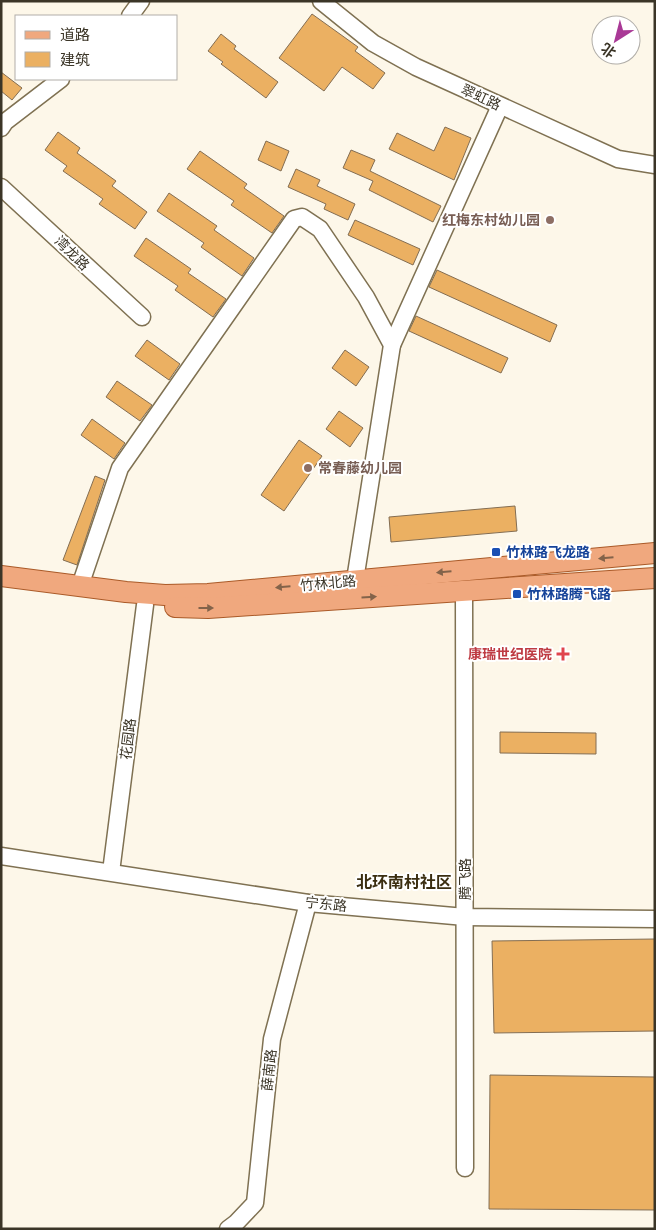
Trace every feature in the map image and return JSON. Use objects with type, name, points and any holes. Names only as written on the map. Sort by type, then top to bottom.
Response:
[{"type":"main road","name":"竹林北路","points":[[1,576],[156,594],[208,594],[655,553]]},
{"type":"main road","name":"竹林北路","points":[[1,589],[145,605],[208,608],[655,578]]},
{"type":"street","points":[[131,15],[141,1]]},
{"type":"street","name":"翠虹路","points":[[321,1],[373,43],[416,67],[618,159],[655,166]]},
{"type":"street","points":[[3,123],[60,80]]},
{"type":"street","points":[[355,580],[392,345],[500,106]]},
{"type":"street","name":"湾龙路","points":[[1,187],[142,317]]},
{"type":"street","points":[[80,586],[120,468],[294,219],[302,217],[320,229],[366,297],[392,345]]},
{"type":"street","name":"腾飞路","points":[[464,591],[465,1168]]},
{"type":"street","name":"花园路","points":[[111,872],[145,605]]},
{"type":"street","name":"宁东路","points":[[1,856],[308,903],[464,917],[655,919]]},
{"type":"street","name":"薛南路","points":[[228,1229],[236,1224],[255,1203],[272,1039],[308,903]]},
{"type":"building","points":[[312,14],[358,47],[355,51],[385,73],[373,89],[342,67],[324,91],[279,58]]},
{"type":"building","points":[[221,34],[236,46],[234,49],[278,82],[266,98],[221,64],[223,62],[208,51]]},
{"type":"building","points":[[1,72],[22,88],[12,100],[1,91]]},
{"type":"building","points":[[445,127],[471,138],[454,180],[389,149],[397,133],[434,151]]},
{"type":"building","points":[[58,132],[80,148],[77,153],[116,181],[112,186],[147,212],[135,229],[99,204],[103,199],[63,171],[67,166],[45,150]]},
{"type":"building","points":[[266,141],[289,151],[281,171],[258,160]]},
{"type":"building","points":[[351,150],[375,160],[370,171],[441,206],[433,222],[369,190],[373,181],[343,168]]},
{"type":"building","points":[[200,151],[247,184],[244,188],[284,216],[272,233],[231,205],[234,201],[187,169]]},
{"type":"building","points":[[296,169],[320,180],[317,186],[355,204],[348,220],[324,209],[326,204],[288,187]]},
{"type":"building","points":[[169,193],[217,226],[214,230],[254,258],[242,276],[201,247],[204,243],[157,211]]},
{"type":"building","points":[[355,220],[420,249],[413,265],[348,235]]},
{"type":"building","points":[[146,238],[191,269],[188,273],[226,299],[213,317],[175,290],[178,286],[134,256]]},
{"type":"building","points":[[437,270],[557,325],[550,342],[429,287]]},
{"type":"building","points":[[416,316],[508,358],[501,373],[409,331]]},
{"type":"building","points":[[147,340],[180,364],[169,380],[135,356]]},
{"type":"building","points":[[345,350],[369,367],[356,386],[332,368]]},
{"type":"building","points":[[117,381],[152,405],[140,421],[106,397]]},
{"type":"building","points":[[339,411],[363,428],[350,447],[326,429]]},
{"type":"building","points":[[92,419],[125,443],[114,459],[81,435]]},
{"type":"building","points":[[299,440],[322,456],[284,511],[261,495]]},
{"type":"building","points":[[95,476],[105,480],[77,565],[63,560]]},
{"type":"building","points":[[515,506],[517,531],[391,542],[389,517]]},
{"type":"building","points":[[500,732],[596,733],[596,754],[500,753]]},
{"type":"building","points":[[655,939],[655,1031],[494,1033],[492,941]]},
{"type":"building","points":[[490,1075],[655,1077],[655,1210],[489,1209]]},
{"type":"place","name":"红梅东村幼儿园","points":[[550,220]]},
{"type":"place","name":"常春藤幼儿园","points":[[308,468]]},
{"type":"place","name":"竹林路飞龙路","points":[[496,552]]},
{"type":"place","name":"竹林路腾飞路","points":[[517,594]]},
{"type":"place","name":"康瑞世纪医院","points":[[563,654]]},
{"type":"district","name":"北环南村社区","points":[[404,882]]}]
